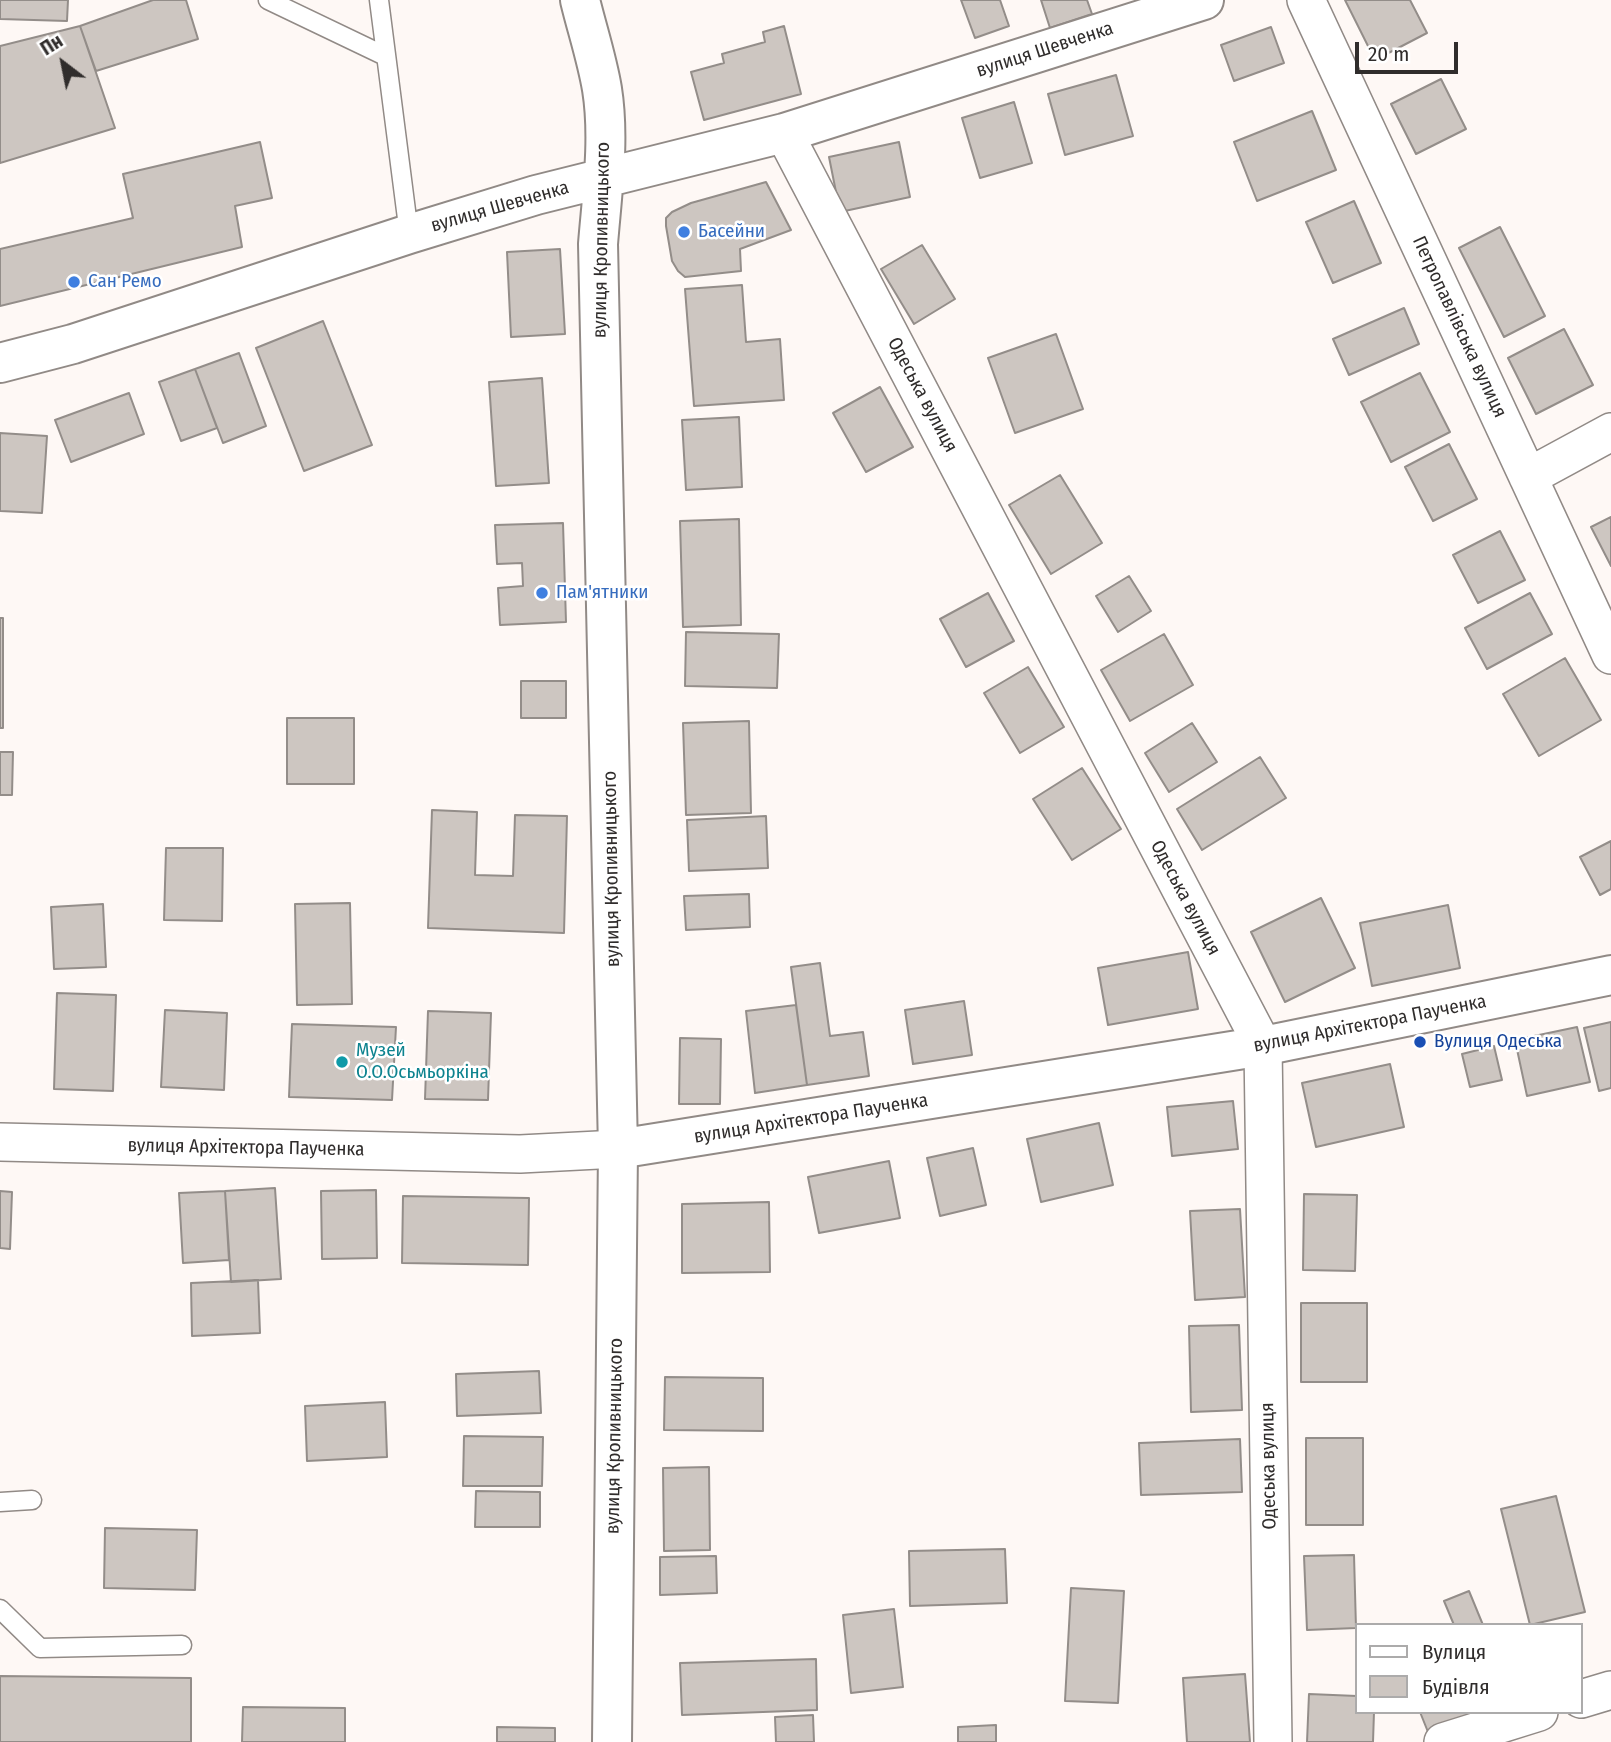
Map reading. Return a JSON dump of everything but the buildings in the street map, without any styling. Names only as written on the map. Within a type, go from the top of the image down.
[{"type":"main road","name":"вулиця Кропивницького","points":[[580,0],[602,90],[604,178],[598,244],[618,1149],[612,1742]]},
{"type":"main road","name":"вулиця Шевченка","points":[[0,363],[73,344],[409,234],[604,178],[784,133],[1204,0]]},
{"type":"main road","name":"вулиця Архітектора Паученка","points":[[618,1149],[1263,1046],[1611,975]]},
{"type":"street","name":"Петропавлівська вулиця","points":[[1306,0],[1611,655]]},
{"type":"street","name":"Одеська вулиця","points":[[784,133],[1263,1046],[1273,1742]]},
{"type":"street","points":[[1528,477],[1611,432]]},
{"type":"street","name":"вулиця Архітектора Паученка","points":[[0,1142],[520,1154],[618,1149]]},
{"type":"street","points":[[1583,1698],[1611,1690]]},
{"type":"street","points":[[1443,1742],[1533,1714]]},
{"type":"lane","points":[[268,0],[385,56]]},
{"type":"lane","points":[[379,0],[409,234]]},
{"type":"lane","points":[[0,1502],[32,1500]]},
{"type":"lane","points":[[0,1609],[40,1648],[182,1645]]},
{"type":"place","name":"Басейни","points":[[684,232]]},
{"type":"place","name":"Сан Ремо","points":[[74,282]]},
{"type":"place","name":"Пам'ятники","points":[[542,593]]},
{"type":"place","name":"Вулиця Одеська","points":[[1420,1042]]},
{"type":"place","name":"Музей О.О.Осьмьоркіна","points":[[342,1062]]}]
